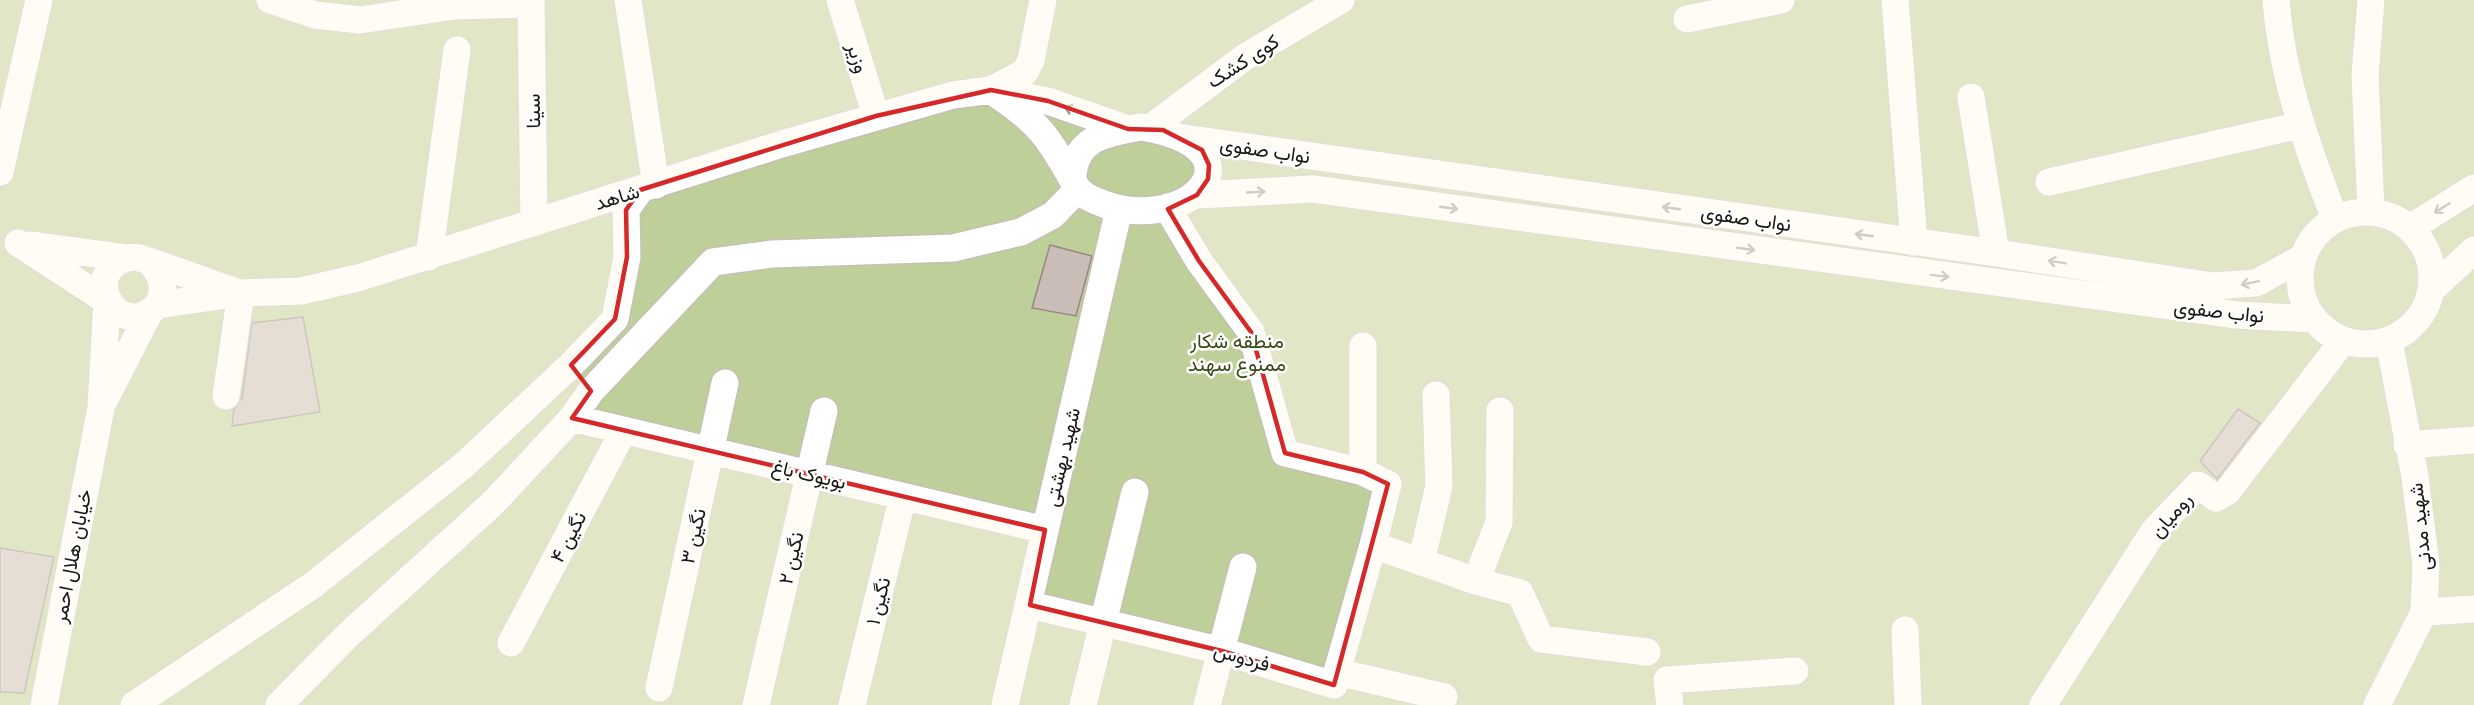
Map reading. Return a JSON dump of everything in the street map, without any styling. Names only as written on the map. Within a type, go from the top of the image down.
[{"type":"street","points":[[0,172],[39,0]]},
{"type":"street","points":[[270,0],[315,8],[360,20],[388,8],[531,2]]},
{"type":"street","points":[[134,705],[313,585],[464,465],[571,365],[615,319],[627,257],[626,210],[648,188],[628,0]]},
{"type":"street","name":"وزیر","points":[[840,0],[876,116]]},
{"type":"street","points":[[991,90],[1025,72],[1031,60],[1043,0]]},
{"type":"street","name":"کوی کشک","points":[[1139,129],[1245,57],[1341,0]]},
{"type":"street","points":[[1687,19],[1781,0]]},
{"type":"street","points":[[1895,0],[1914,242]]},
{"type":"street","points":[[2276,0],[2283,65],[2300,125],[2335,219]]},
{"type":"street","points":[[2371,0],[2365,75],[2371,211]]},
{"type":"street","name":"سینا","points":[[531,2],[534,222]]},
{"type":"street","points":[[429,257],[457,50]]},
{"type":"street","points":[[991,90],[1048,101],[1139,129]]},
{"type":"street","points":[[279,705],[348,635],[493,502],[572,418],[591,392],[713,262],[772,254],[953,248],[1022,232],[1053,215],[1075,184],[1075,157],[1089,143],[1109,133],[1139,129],[1163,130],[1184,138],[1202,150],[1209,165],[1208,179],[1197,195],[1152,212],[1119,209],[1089,198],[1075,184],[1052,143],[1028,115],[991,90]]},
{"type":"street","name":"شاهد","points":[[241,293],[301,291],[429,257],[876,116],[953,95],[991,90]]},
{"type":"street","points":[[1971,97],[1996,253]]},
{"type":"street","points":[[2049,182],[2300,125]]},
{"type":"street","name":"نواب صفوی","points":[[1184,138],[2213,286],[2256,283],[2302,258]]},
{"type":"street","points":[[2410,228],[2474,188]]},
{"type":"street","name":"نواب صفوی","points":[[1197,195],[1313,189],[2216,312],[2313,319]]},
{"type":"street","points":[[1167,207],[1199,261],[1251,332],[1285,453],[1364,472],[1388,484],[1333,687]]},
{"type":"street","name":"شهید بهشتی","points":[[1005,705],[1030,605],[1045,530],[1119,209]]},
{"type":"street","points":[[2371,211],[2392,216],[2410,228],[2424,246],[2432,267],[2432,289],[2427,306],[2417,321],[2404,333],[2389,341],[2366,345],[2343,341],[2322,328],[2313,319],[2303,301],[2299,280],[2302,258],[2310,242],[2321,229],[2335,219],[2352,213],[2371,211]]},
{"type":"street","points":[[9,241],[138,261],[241,293]]},
{"type":"street","points":[[9,241],[107,302],[114,309],[132,317],[154,308],[241,293]]},
{"type":"street","points":[[2432,289],[2474,250]]},
{"type":"street","points":[[138,261],[162,278],[161,297],[101,408],[107,302],[104,284],[106,275],[111,268],[138,261]]},
{"type":"street","points":[[226,396],[241,293]]},
{"type":"street","name":"رومیان","points":[[2043,705],[2154,531],[2198,485],[2216,498],[2227,492],[2343,341]]},
{"type":"street","name":"شهید مدنی","points":[[2377,705],[2424,612],[2426,564],[2415,477],[2407,445],[2389,341]]},
{"type":"street","points":[[1363,346],[1364,472]]},
{"type":"street","points":[[571,365],[591,392]]},
{"type":"street","name":"نگین ۳","points":[[659,688],[725,383]]},
{"type":"street","points":[[1421,562],[1439,486],[1436,395]]},
{"type":"street","name":"خیابان هلال احمر","points":[[44,705],[101,408]]},
{"type":"street","name":"نگین ۲","points":[[756,705],[824,411]]},
{"type":"street","points":[[1476,581],[1499,522],[1500,411]]},
{"type":"street","name":"بویوک باغ","points":[[572,418],[1045,530]]},
{"type":"street","name":"نگین ۴","points":[[511,643],[624,430]]},
{"type":"street","points":[[2407,445],[2474,440]]},
{"type":"street","points":[[1083,705],[1101,623],[1135,492]]},
{"type":"street","name":"نگین ۱","points":[[852,705],[903,496]]},
{"type":"street","points":[[1373,544],[1476,581],[1520,593],[1541,639],[1647,652]]},
{"type":"street","points":[[1207,705],[1243,567]]},
{"type":"street","name":"فردوس","points":[[1030,605],[1222,651],[1333,687],[1444,697]]},
{"type":"street","points":[[2424,612],[2474,609]]},
{"type":"street","points":[[1905,630],[1908,705]]},
{"type":"street","points":[[1670,705],[1667,680],[1795,671]]},
{"type":"highlighted area","points":[[991,90],[1048,101],[1128,129],[1163,130],[1202,150],[1209,165],[1208,179],[1197,195],[1168,209],[1199,261],[1251,332],[1285,453],[1363,472],[1388,484],[1334,685],[1222,651],[1030,605],[1045,530],[572,418],[591,391],[571,365],[615,319],[627,257],[626,210],[640,190],[876,116]]},
{"type":"green space","name":"منطقه شکار ممنوع سهند","points":[[0,0],[2474,0],[2474,705],[0,705]]},
{"type":"building","points":[[1050,245],[1092,256],[1076,316],[1032,308]]},
{"type":"building","points":[[303,317],[320,412],[232,426],[234,409],[242,398],[252,323]]},
{"type":"building","points":[[2238,409],[2260,423],[2217,479],[2200,461]]},
{"type":"building","points":[[0,548],[54,557],[24,693],[0,692]]}]
